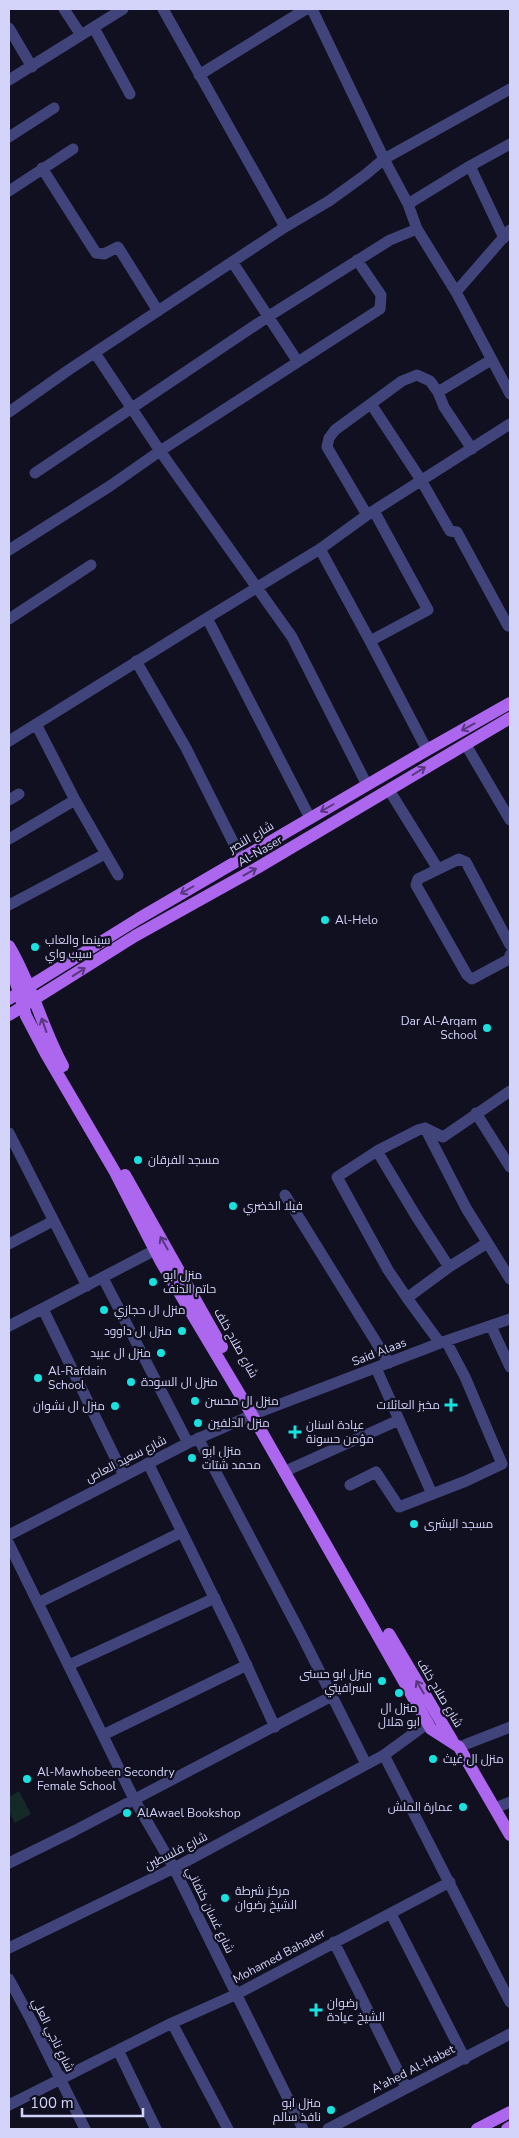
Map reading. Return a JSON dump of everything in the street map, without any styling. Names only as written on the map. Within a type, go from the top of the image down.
[{"type":"main road","name":"شارع النصر","points":[[19,993],[241,858],[510,703]]},
{"type":"main road","name":"Al-Naser","points":[[23,1007],[135,936],[257,868],[510,718]]},
{"type":"main road","name":"شارع صلاح خلف","points":[[9,948],[24,974],[19,993]]},
{"type":"main road","name":"شارع صلاح خلف","points":[[9,960],[26,1016],[155,1250],[290,1469],[510,1835]]},
{"type":"main road","name":"شارع صلاح خلف","points":[[19,993],[35,1000],[49,1042],[431,1729],[456,1746]]},
{"type":"main road","points":[[9,1015],[23,1007]]},
{"type":"main road","points":[[477,2129],[510,2112]]},
{"type":"street","points":[[64,9],[81,35]]},
{"type":"street","points":[[9,80],[123,9]]},
{"type":"street","points":[[164,9],[285,227]]},
{"type":"street","points":[[200,75],[306,9]]},
{"type":"street","points":[[312,9],[384,159],[408,204],[417,229],[456,292],[510,394]]},
{"type":"street","points":[[9,28],[32,66]]},
{"type":"street","points":[[94,28],[130,94]]},
{"type":"street","points":[[9,412],[285,227],[329,201],[384,159],[510,89]]},
{"type":"street","points":[[9,137],[54,108]]},
{"type":"street","points":[[408,204],[510,144]]},
{"type":"street","points":[[9,191],[73,149]]},
{"type":"street","points":[[456,292],[507,234],[470,166]]},
{"type":"street","points":[[42,168],[96,254],[104,254],[118,247],[158,312]]},
{"type":"street","points":[[35,472],[269,316],[390,240],[417,229]]},
{"type":"street","points":[[9,550],[380,309],[381,295],[358,260]]},
{"type":"street","points":[[233,263],[298,362]]},
{"type":"street","points":[[95,353],[160,451],[292,637],[367,785]]},
{"type":"street","points":[[438,392],[491,360]]},
{"type":"street","points":[[370,641],[428,610],[371,513],[327,447],[329,438],[335,430],[402,381],[418,376],[430,381],[438,392],[444,407],[472,449]]},
{"type":"street","points":[[370,404],[421,480],[450,531],[457,532],[508,626],[510,626]]},
{"type":"street","points":[[9,741],[320,549],[421,480],[510,424]]},
{"type":"street","points":[[320,549],[427,750]]},
{"type":"street","points":[[9,618],[91,565]]},
{"type":"street","points":[[207,618],[310,818]]},
{"type":"street","points":[[136,661],[186,748],[241,858]]},
{"type":"street","points":[[36,724],[75,800],[118,875]]},
{"type":"street","points":[[466,745],[510,820]]},
{"type":"street","points":[[389,790],[438,869]]},
{"type":"street","points":[[9,838],[75,800]]},
{"type":"street","points":[[9,905],[105,854]]},
{"type":"street","points":[[510,945],[466,862],[459,859],[418,879],[416,885],[467,975],[472,979],[509,959],[510,955]]},
{"type":"street","points":[[425,1128],[443,1137],[510,1091]]},
{"type":"street","points":[[476,1114],[510,1167]]},
{"type":"street","points":[[350,1484],[376,1472],[399,1507],[466,1481],[502,1464],[465,1377],[443,1342],[407,1298],[388,1270],[337,1177],[378,1151],[425,1128]]},
{"type":"street","points":[[425,1128],[466,1208],[510,1279]]},
{"type":"street","points":[[9,1133],[87,1286]]},
{"type":"street","points":[[378,1151],[416,1216],[449,1267]]},
{"type":"street","points":[[285,1195],[389,1363]]},
{"type":"street","points":[[9,1244],[53,1221]]},
{"type":"street","points":[[407,1298],[449,1267],[487,1243]]},
{"type":"street","points":[[9,1326],[155,1250]]},
{"type":"street","points":[[103,1278],[332,1696],[366,1764]]},
{"type":"street","points":[[43,1308],[124,1476]]},
{"type":"street","name":"Said Alaas","points":[[256,1414],[443,1342],[510,1319]]},
{"type":"street","points":[[491,1326],[510,1367]]},
{"type":"street","points":[[376,1368],[432,1494]]},
{"type":"street","name":"شارع سعيد العاص","points":[[9,1538],[193,1440],[256,1414]]},
{"type":"street","points":[[290,1469],[399,1420]]},
{"type":"street","points":[[148,1463],[215,1598],[275,1727]]},
{"type":"street","points":[[38,1603],[182,1532]]},
{"type":"street","name":"شارع غسان كنفاني","points":[[9,1538],[38,1603],[102,1735],[134,1799],[174,1868],[302,2129]]},
{"type":"street","points":[[69,1665],[215,1598]]},
{"type":"street","points":[[102,1735],[247,1665]]},
{"type":"street","points":[[9,1863],[332,1696]]},
{"type":"street","name":"شارع فلسطين","points":[[9,1948],[174,1868],[384,1755],[428,1723]]},
{"type":"street","points":[[456,1746],[510,1727]]},
{"type":"street","points":[[384,1755],[510,2002]]},
{"type":"street","points":[[494,1808],[510,1802]]},
{"type":"street","name":"Mohamed Bahader","points":[[9,2105],[172,2023],[237,1994],[450,1882]]},
{"type":"street","points":[[391,1914],[464,2059]]},
{"type":"street","points":[[334,1942],[406,2087]]},
{"type":"street","name":"شارع ناجي العلي","points":[[9,1979],[32,2020],[85,2129]]},
{"type":"street","points":[[172,2023],[228,2129]]},
{"type":"street","name":"A'ahed Al-Habet","points":[[328,2129],[510,2034]]},
{"type":"street","points":[[118,2050],[156,2129]]},
{"type":"green space","points":[[19,1791],[31,1814],[15,1823],[9,1811],[9,1797]]},
{"type":"place","name":"Al-Helo","points":[[325,920]]},
{"type":"place","name":"سينما والعاب سيب واي","points":[[35,947]]},
{"type":"place","name":"Dar Al-Arqam School","points":[[487,1028]]},
{"type":"place","name":"مسجد الفرقان","points":[[138,1160]]},
{"type":"place","name":"فيلا الخضري","points":[[233,1206]]},
{"type":"place","name":"منزل ابو حاتم الدنف","points":[[153,1282]]},
{"type":"place","name":"منزل ال حجازي","points":[[104,1310]]},
{"type":"place","name":"منزل ال داوود","points":[[182,1331]]},
{"type":"place","name":"منزل ال عبيد","points":[[161,1353]]},
{"type":"place","name":"Al-Rafdain School","points":[[38,1378]]},
{"type":"place","name":"منزل ال السودة","points":[[131,1382]]},
{"type":"place","name":"منزل ال محسن","points":[[195,1401]]},
{"type":"place","name":"مخبز العائلات","points":[[451,1405]]},
{"type":"place","name":"منزل ال نشوان","points":[[115,1406]]},
{"type":"place","name":"منزل الدلفين","points":[[198,1423]]},
{"type":"place","name":"عيادة اسنان مؤمن حسونة","points":[[295,1432]]},
{"type":"place","name":"منزل ابو محمد شتات","points":[[192,1458]]},
{"type":"place","name":"مسجد البشرى","points":[[414,1524]]},
{"type":"place","name":"منزل ابو حسنى السرافيتي","points":[[382,1681]]},
{"type":"place","name":"منزل ال ابو هلال","points":[[399,1693]]},
{"type":"place","name":"منزل ال غيث","points":[[433,1759]]},
{"type":"place","name":"Al-Mawhobeen Secondry Female School","points":[[27,1779]]},
{"type":"place","name":"عمارة الملش","points":[[463,1807]]},
{"type":"place","name":"AlAwael Bookshop","points":[[127,1813]]},
{"type":"place","name":"مركز شرطة الشيخ رضوان","points":[[225,1898]]},
{"type":"place","name":"رضوان الشيخ عيادة","points":[[316,2010]]},
{"type":"place","name":"منزل ابو نافذ سالم","points":[[331,2110]]}]
